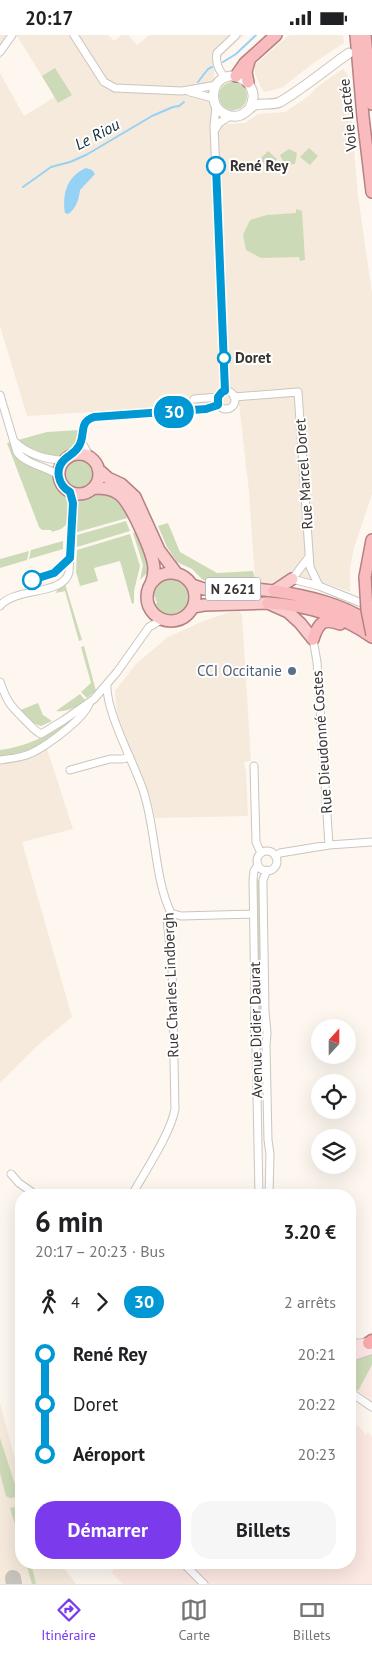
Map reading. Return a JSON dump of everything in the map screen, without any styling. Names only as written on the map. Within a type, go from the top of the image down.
[{"type":"highway","points":[[231,77],[276,35]]},
{"type":"highway","name":"Voie Lactée","points":[[365,35],[372,104]]},
{"type":"highway","name":"Voie Lactée","points":[[354,42],[372,192]]},
{"type":"highway","points":[[248,82],[246,71],[250,60]]},
{"type":"highway","points":[[313,639],[317,627],[324,621],[336,622],[371,632],[367,610],[366,577],[372,540]]},
{"type":"highway","name":"N 2621","points":[[274,591],[309,597],[347,609],[371,632]]},
{"type":"highway","name":"N 2621","points":[[268,603],[309,607],[371,632]]},
{"type":"main road","points":[[151,584],[165,574],[177,574],[186,578],[192,585],[195,599],[187,615],[170,621],[156,615],[149,606],[148,595],[151,584],[154,575],[153,564],[131,507],[123,497],[113,490],[105,488],[93,488],[80,494],[70,492],[62,485],[58,475],[61,465],[68,457],[82,454],[90,457],[98,469],[108,478],[121,484],[135,497],[159,550],[177,574]]},
{"type":"main road","points":[[93,488],[98,479],[98,469]]},
{"type":"main road","points":[[274,591],[292,579]]},
{"type":"main road","name":"N 2621","points":[[192,585],[204,589],[274,591]]},
{"type":"main road","points":[[268,603],[288,612],[313,639]]},
{"type":"main road","name":"N 2621","points":[[192,607],[268,603]]},
{"type":"main road","points":[[356,1344],[371,1344]]},
{"type":"main road","points":[[356,1352],[371,1344]]},
{"type":"street","points":[[0,52],[12,35]]},
{"type":"street","points":[[74,35],[104,82],[115,88],[188,91],[217,85],[231,77]]},
{"type":"street","points":[[236,35],[217,53],[216,61],[219,69],[231,77],[248,82],[253,93],[253,100],[248,109]]},
{"type":"street","points":[[215,131],[219,123],[230,116],[240,115],[254,105],[278,103],[354,42]]},
{"type":"street","points":[[217,85],[214,102],[225,391]]},
{"type":"street","points":[[188,91],[214,102],[221,112],[230,116]]},
{"type":"street","points":[[253,93],[266,100],[285,98]]},
{"type":"street","points":[[218,401],[223,409],[230,409],[235,404],[231,393],[225,391]]},
{"type":"street","points":[[14,441],[25,451],[50,459],[68,457],[81,441],[84,423],[94,417],[200,410],[218,401],[222,392],[225,391]]},
{"type":"street","name":"Rue Marcel Doret","points":[[234,397],[298,392],[309,557],[314,577],[319,586]]},
{"type":"street","points":[[0,395],[16,450],[22,458],[49,469],[58,475]]},
{"type":"street","points":[[194,399],[218,401]]},
{"type":"street","points":[[81,441],[90,457]]},
{"type":"street","points":[[0,606],[7,599],[57,585],[66,579],[73,503],[70,492]]},
{"type":"street","points":[[309,557],[292,579],[319,586],[372,607]]},
{"type":"street","points":[[0,682],[6,699],[13,709],[36,731],[41,733],[89,703],[107,684],[149,627],[162,619]]},
{"type":"street","name":"Rue Dieudonné Costes","points":[[313,639],[317,662],[329,845]]},
{"type":"street","name":"Rue Charles Lindbergh","points":[[107,684],[112,711],[149,810],[164,893],[171,913],[167,919],[172,966],[174,1117],[135,1189]]},
{"type":"street","points":[[0,760],[24,756],[48,743],[85,712],[89,703]]},
{"type":"street","points":[[70,770],[110,759],[130,757]]},
{"type":"street","points":[[254,766],[256,842],[261,853]]},
{"type":"street","points":[[275,855],[329,845],[372,842]]},
{"type":"street","points":[[268,851],[275,855],[276,861],[274,866],[267,870],[262,869],[258,865],[257,860],[261,853],[268,851]]},
{"type":"street","name":"Avenue Didier Daurat","points":[[258,865],[253,880],[253,913],[259,1189]]},
{"type":"street","name":"Avenue Didier Daurat","points":[[267,870],[263,879],[263,887],[267,1104],[270,1154],[269,1189]]},
{"type":"street","points":[[171,913],[181,916],[253,913]]},
{"type":"street","points":[[11,1174],[18,1183],[27,1189]]},
{"type":"street","points":[[356,1396],[372,1407]]},
{"type":"street","points":[[189,1569],[204,1584]]},
{"type":"shaded area","points":[[0,35],[108,35],[114,41],[121,35],[128,35],[137,45],[149,35],[244,35],[222,56],[214,73],[212,125],[245,123],[258,114],[285,112],[343,69],[348,75],[358,196],[372,293],[372,494],[354,548],[350,568],[350,592],[328,584],[290,577],[280,581],[260,584],[259,580],[255,579],[249,492],[239,403],[27,416],[0,326],[0,73],[24,116],[55,97],[17,36],[0,59]]},
{"type":"shaded area","points":[[289,35],[343,35],[344,43],[312,64],[283,87],[266,92],[263,91],[255,74],[255,65]]},
{"type":"shaded area","points":[[239,611],[242,615],[251,761],[244,762],[248,816],[155,818],[151,800],[117,713],[115,691],[136,664],[168,637],[201,622],[230,612]]},
{"type":"shaded area","points":[[47,749],[73,829],[22,842],[72,1017],[37,1046],[0,1083],[0,759]]},
{"type":"shaded area","points":[[372,1365],[372,1401],[358,1391]]},
{"type":"shaded area","points":[[0,1403],[15,1459],[15,1569],[65,1569],[76,1584],[0,1584]]},
{"type":"shaded area","points":[[356,1425],[363,1430],[365,1435],[368,1432],[372,1437],[372,1584],[122,1584],[111,1572],[114,1569],[356,1569]]},
{"type":"green space","points":[[55,68],[72,95],[58,103],[42,76]]},
{"type":"green space","points":[[233,82],[243,86],[247,96],[243,106],[233,110],[223,106],[219,96],[223,86]]},
{"type":"green space","points":[[309,148],[318,156],[310,165],[300,157]]},
{"type":"green space","points":[[289,149],[297,153],[295,164],[285,165],[280,155]]},
{"type":"green space","points":[[268,151],[277,159],[269,168],[260,159]]},
{"type":"green space","points":[[296,209],[302,211],[305,260],[300,261],[299,257],[261,258],[246,250],[243,235],[250,220],[267,215],[296,213]]},
{"type":"green space","points":[[79,430],[77,442],[73,449],[58,455],[50,456],[50,454],[49,456],[26,448],[18,440],[47,432]]},
{"type":"green space","points":[[11,442],[21,460],[52,475],[58,488],[68,499],[70,506],[69,519],[61,529],[52,532],[51,530],[42,530],[39,527],[7,443]]},
{"type":"green space","points":[[79,459],[85,460],[93,468],[93,480],[85,488],[79,489],[73,488],[65,480],[64,474],[65,468],[73,460]]},
{"type":"green space","points":[[95,493],[114,494],[131,517],[74,533],[76,499]]},
{"type":"green space","points":[[126,521],[130,531],[77,547],[77,535]]},
{"type":"green space","points":[[168,523],[180,552],[217,573],[253,571],[255,579],[260,580],[260,584],[203,580],[192,569],[177,562],[167,547],[158,526]]},
{"type":"green space","points":[[138,532],[151,569],[140,580],[143,565],[133,533]]},
{"type":"green space","points":[[130,534],[140,566],[134,591],[134,603],[132,604],[120,561],[94,568],[98,581],[80,586],[76,572],[77,550]]},
{"type":"green space","points":[[63,541],[63,549],[29,559],[31,550]]},
{"type":"green space","points":[[29,551],[27,560],[0,568],[0,559]]},
{"type":"green space","points":[[168,578],[182,581],[189,588],[190,597],[187,606],[180,613],[172,616],[163,614],[154,604],[157,603],[155,597],[152,597],[157,585]]},
{"type":"green space","points":[[65,584],[82,640],[79,641],[65,591],[56,593],[58,588]]},
{"type":"green space","points":[[84,646],[96,691],[87,698],[81,692],[91,683],[81,647]]},
{"type":"green space","points":[[80,694],[86,701],[68,710],[56,711]]},
{"type":"green space","points":[[38,703],[43,715],[52,721],[41,726],[30,722],[18,711]]},
{"type":"green space","points":[[68,721],[70,723],[35,748],[0,758],[0,750],[36,740]]},
{"type":"green space","points":[[255,878],[261,882],[264,1027],[258,1027]]},
{"type":"green space","points":[[372,1353],[372,1365],[358,1391],[356,1390],[356,1360]]},
{"type":"green space","points":[[0,1438],[15,1485],[15,1497],[6,1496],[0,1473]]},
{"type":"green space","points":[[15,1507],[15,1525],[10,1508]]},
{"type":"green space","points":[[28,1569],[32,1569],[36,1584],[32,1584]]},
{"type":"water","points":[[86,168],[92,170],[95,174],[80,190],[75,207],[68,214],[65,213],[64,199],[67,186],[74,176]]},
{"type":"waterway","name":"Le Riou","points":[[223,62],[236,54],[256,35]]},
{"type":"waterway","name":"Le Riou","points":[[198,82],[208,69],[212,67]]},
{"type":"waterway","name":"Le Riou","points":[[23,187],[51,167],[86,155],[152,116],[179,106],[184,102]]},
{"type":"taxiway","points":[[13,1578],[14,1584]]},
{"type":"bus line","name":"30","points":[[32,580],[54,573],[70,558],[73,503],[70,492],[62,485],[58,475],[64,460],[73,454],[80,445],[82,428],[89,418],[206,409],[218,405],[217,399],[219,395],[225,391],[216,166]]},
{"type":"place","name":"René Rey","points":[[216,166]]},
{"type":"place","name":"Doret","points":[[224,358]]},
{"type":"place","name":"CCI Occitanie","points":[[292,671]]}]
